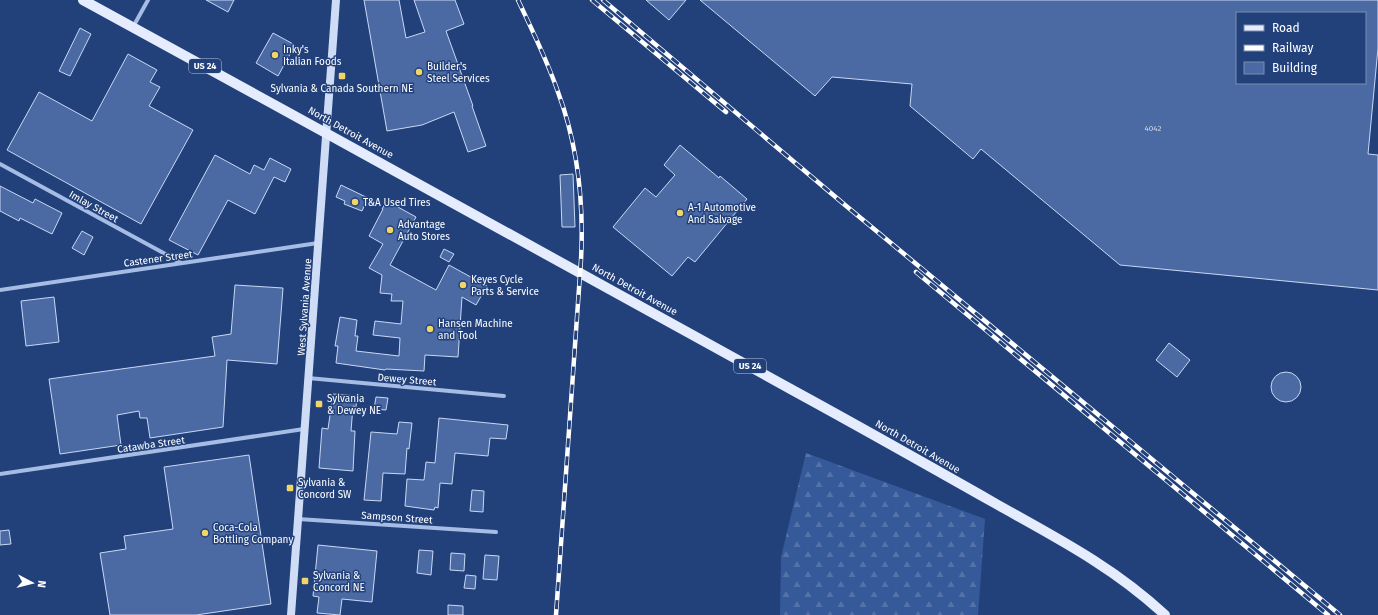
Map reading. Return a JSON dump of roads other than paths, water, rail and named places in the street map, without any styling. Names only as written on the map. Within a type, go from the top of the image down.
[{"type":"main road","name":"North Detroit Avenue","points":[[83,0],[326,132],[864,429],[1084,553],[1123,580],[1165,615]]},
{"type":"main road","name":"West Sylvania Avenue","points":[[291,615],[336,0]]},
{"type":"street","points":[[133,27],[148,0]]},
{"type":"street","name":"Imlay Street","points":[[0,164],[181,263]]},
{"type":"street","name":"Castener Street","points":[[0,290],[318,243]]},
{"type":"street","name":"Dewey Street","points":[[308,378],[504,396]]},
{"type":"street","name":"Catawba Street","points":[[0,474],[305,429]]},
{"type":"street","name":"Sampson Street","points":[[298,519],[496,532]]},
{"type":"railway","points":[[518,0],[549,68],[565,112],[575,154],[580,196],[582,239],[581,260],[556,615]]},
{"type":"railway","points":[[592,0],[726,112]]},
{"type":"railway","points":[[603,0],[845,205],[1340,615]]},
{"type":"railway","points":[[916,272],[1328,615]]},
{"type":"place","name":"Inky's Italian Foods","points":[[275,55]]},
{"type":"place","name":"Builder's Steel Services","points":[[419,72]]},
{"type":"place","name":"Sylvania & Canada Southern NE","points":[[342,76]]},
{"type":"place","name":"T&A Used Tires","points":[[355,202]]},
{"type":"place","name":"A-1 Automotive And Salvage","points":[[680,213]]},
{"type":"place","name":"Advantage Auto Stores","points":[[390,230]]},
{"type":"place","name":"Keyes Cycle Parts & Service","points":[[463,285]]},
{"type":"place","name":"Hansen Machine and Tool","points":[[430,329]]},
{"type":"place","name":"Sylvania & Dewey NE","points":[[319,404]]},
{"type":"place","name":"Sylvania & Concord SW","points":[[290,488]]},
{"type":"place","name":"Coca-Cola Bottling Company","points":[[205,533]]},
{"type":"place","name":"Sylvania & Concord NE","points":[[305,581]]}]
